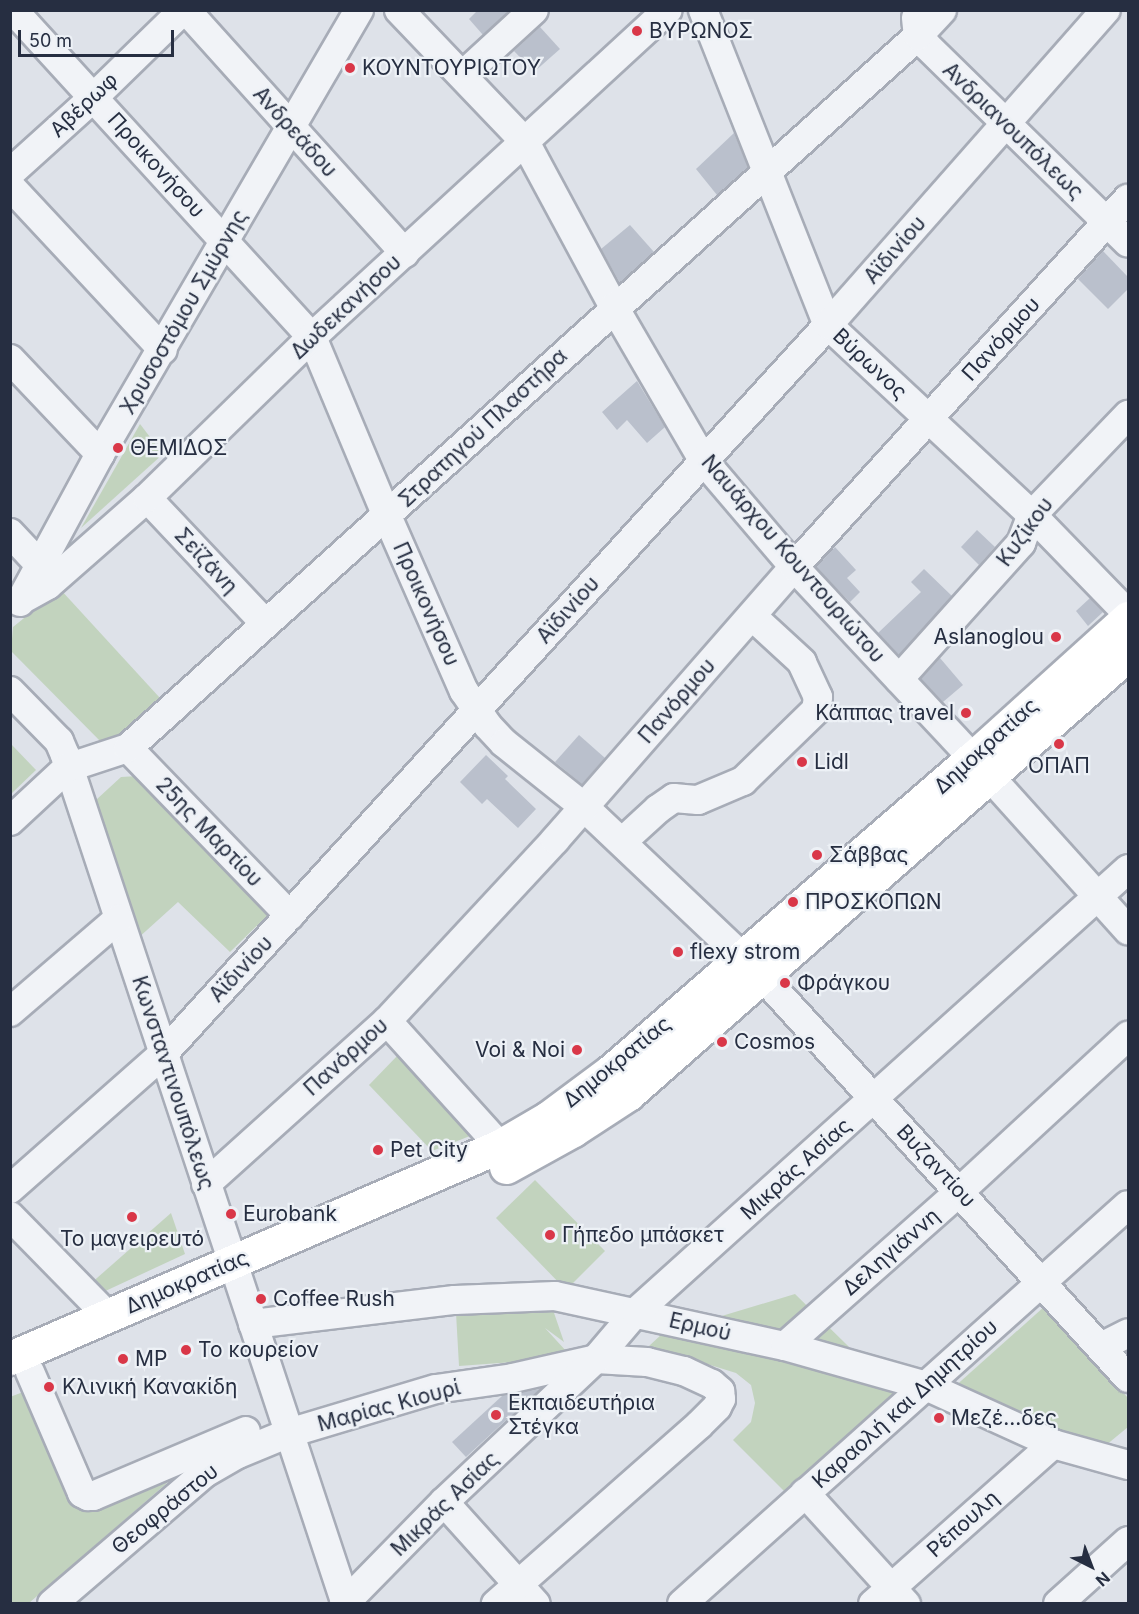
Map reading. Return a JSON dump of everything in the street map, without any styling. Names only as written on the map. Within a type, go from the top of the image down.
[{"type":"main road","name":"Δημοκρατίας","points":[[982,768],[1128,616]]},
{"type":"main road","name":"Δημοκρατίας","points":[[17,1370],[108,1316],[236,1274],[500,1146],[548,1118],[752,967],[982,768],[1128,654]]},
{"type":"main road","name":"Δημοκρατίας","points":[[17,1370],[236,1274],[517,1162],[573,1130],[628,1094],[752,967]]},
{"type":"street","name":"Αβέρωφ","points":[[10,173],[94,97],[184,10]]},
{"type":"street","name":"Ανδρεάδου","points":[[184,10],[405,253]]},
{"type":"street","name":"Χρυσοστόμου Σμύρνης","points":[[16,607],[100,454],[163,350],[359,10]]},
{"type":"street","name":"Ναυάρχου Κουντουριώτου","points":[[399,10],[525,142],[614,307],[703,460],[794,567],[982,768],[1128,930]]},
{"type":"street","points":[[463,75],[534,10]]},
{"type":"street","name":"Δωδεκανήσου","points":[[16,607],[48,585],[147,498],[312,338],[668,10]]},
{"type":"street","name":"Βύρωνος","points":[[703,10],[828,325],[1032,515],[1128,616]]},
{"type":"street","name":"Στρατηγού Πλαστήρα","points":[[10,821],[68,768],[128,748],[767,170],[917,23],[942,10]]},
{"type":"street","name":"Αϊδινίου","points":[[10,1190],[163,1054],[828,325],[1106,10]]},
{"type":"street","name":"Προικονήσου","points":[[13,12],[94,97],[312,338],[387,516],[464,691],[476,711],[504,743],[583,806],[752,967]]},
{"type":"street","name":"Ανδριανουπόλεως","points":[[917,23],[1005,124],[1128,243]]},
{"type":"street","points":[[10,186],[163,350]]},
{"type":"street","name":"Πανόρμου","points":[[206,1184],[387,1021],[555,840],[794,567],[1128,199]]},
{"type":"street","points":[[10,358],[100,454]]},
{"type":"street","name":"Κυζίκου","points":[[899,679],[1021,543],[1032,515],[1128,415]]},
{"type":"street","name":"Σεϊζάνη","points":[[147,498],[265,623]]},
{"type":"street","points":[[10,533],[39,564]]},
{"type":"street","points":[[622,843],[658,809],[674,798],[698,800],[743,781],[816,710],[818,697],[802,662],[752,616]]},
{"type":"street","points":[[10,691],[59,741],[68,768]]},
{"type":"street","name":"25ης Μαρτίου","points":[[128,748],[291,916]]},
{"type":"street","name":"Κωνσταντινουπόλεως","points":[[68,768],[346,1603]]},
{"type":"street","name":"Μικράς Ασίας","points":[[346,1603],[444,1502],[596,1359],[636,1312],[1128,869]]},
{"type":"street","points":[[10,1012],[118,919]]},
{"type":"street","name":"Βυζαντίου","points":[[752,967],[960,1191],[1128,1377]]},
{"type":"street","points":[[387,1021],[500,1146]]},
{"type":"street","name":"Δεληγιάννη","points":[[785,1346],[960,1191],[1128,1036]]},
{"type":"street","name":"Καραολή και Δημητρίου","points":[[681,1604],[1128,1205]]},
{"type":"street","points":[[10,1216],[108,1316]]},
{"type":"street","name":"Ερμού","points":[[253,1324],[455,1300],[532,1295],[555,1296],[785,1346],[926,1386],[1053,1444],[1128,1465]]},
{"type":"street","points":[[1101,1347],[1128,1333]]},
{"type":"street","points":[[496,1604],[527,1593],[717,1407],[721,1399],[720,1391],[712,1384],[684,1371],[647,1362],[596,1359]]},
{"type":"street","name":"Μαρίας Κιουρί","points":[[286,1424],[436,1389],[513,1378],[596,1359]]},
{"type":"street","name":"Θεοφράστου","points":[[17,1370],[82,1493],[93,1496],[286,1424]]},
{"type":"street","name":"Θεοφράστου","points":[[52,1604],[205,1473],[286,1424]]},
{"type":"street","name":"Ρέπουλη","points":[[890,1598],[1053,1444]]},
{"type":"street","points":[[805,1493],[890,1598]]},
{"type":"street","points":[[444,1502],[527,1593]]},
{"type":"street","points":[[1058,1604],[1128,1541]]},
{"type":"green space","points":[[140,424],[163,454],[81,528]]},
{"type":"green space","points":[[60,589],[160,698],[105,746],[11,651],[13,627]]},
{"type":"green space","points":[[11,744],[36,770],[11,794]]},
{"type":"green space","points":[[138,776],[272,911],[230,952],[178,902],[126,949],[84,811],[121,777]]},
{"type":"green space","points":[[399,1054],[475,1134],[432,1151],[369,1085]]},
{"type":"green space","name":"Γήπεδο μπάσκετ","points":[[535,1180],[605,1251],[566,1290],[496,1218]]},
{"type":"green space","points":[[171,1213],[185,1254],[99,1294],[89,1285]]},
{"type":"green space","points":[[795,1294],[895,1392],[882,1426],[795,1502],[733,1440],[751,1422],[755,1403],[751,1385],[736,1373],[649,1346],[662,1334]]},
{"type":"green space","points":[[1045,1306],[1128,1398],[1128,1427],[1105,1446],[958,1399],[952,1389]]},
{"type":"green space","points":[[552,1307],[564,1342],[545,1328],[567,1352],[567,1358],[459,1366],[456,1313]]},
{"type":"green space","points":[[31,1389],[79,1508],[256,1429],[175,1476],[29,1603],[12,1603],[10,1397]]},
{"type":"building","points":[[478,10],[505,10],[507,13],[483,35],[469,19]]},
{"type":"building","points":[[540,27],[560,49],[534,72],[514,51]]},
{"type":"building","points":[[734,133],[748,167],[717,195],[696,169]]},
{"type":"building","points":[[630,225],[654,252],[620,283],[601,249]]},
{"type":"building","points":[[1103,251],[1128,277],[1128,289],[1108,309],[1078,279]]},
{"type":"building","points":[[637,381],[665,427],[647,443],[627,420],[617,430],[602,412]]},
{"type":"building","points":[[977,530],[995,547],[979,565],[961,547]]},
{"type":"building","points":[[835,547],[856,570],[847,578],[860,592],[850,602],[816,567]]},
{"type":"building","points":[[924,569],[952,596],[899,655],[878,633],[921,592],[911,582]]},
{"type":"building","points":[[1090,598],[1103,612],[1088,626],[1076,611]]},
{"type":"building","points":[[940,658],[963,685],[943,702],[921,679]]},
{"type":"building","points":[[579,735],[605,758],[582,784],[555,762]]},
{"type":"building","points":[[486,755],[508,776],[505,779],[536,809],[518,828],[487,799],[482,804],[460,782]]},
{"type":"building","name":"Εκπαιδευτήρια Στέγκα","points":[[540,1389],[466,1457],[452,1442],[502,1396]]},
{"type":"place","name":"ΒΥΡΩΝΟΣ","points":[[637,31]]},
{"type":"place","name":"ΚΟΥΝΤΟΥΡΙΩΤΟΥ","points":[[350,68]]},
{"type":"place","name":"ΘΕΜΙΔΟΣ","points":[[118,448]]},
{"type":"place","name":"Aslanoglou","points":[[1056,637]]},
{"type":"place","name":"Κάππας travel","points":[[966,713]]},
{"type":"place","name":"ΟΠΑΠ","points":[[1059,744]]},
{"type":"place","name":"Lidl","points":[[802,762]]},
{"type":"place","name":"Σάββας","points":[[817,855]]},
{"type":"place","name":"ΠΡΟΣΚΟΠΩΝ","points":[[793,902]]},
{"type":"place","name":"flexy strom","points":[[678,952]]},
{"type":"place","name":"Φράγκου","points":[[785,983]]},
{"type":"place","name":"Cosmos","points":[[722,1042]]},
{"type":"place","name":"Voi & Noi","points":[[577,1050]]},
{"type":"place","name":"Pet City","points":[[378,1150]]},
{"type":"place","name":"Eurobank","points":[[231,1214]]},
{"type":"place","name":"Το μαγειρευτό","points":[[132,1217]]},
{"type":"place","name":"Γήπεδο μπάσκετ","points":[[550,1235]]},
{"type":"place","name":"Coffee Rush","points":[[261,1299]]},
{"type":"place","name":"Το κουρείον","points":[[186,1350]]},
{"type":"place","name":"MP","points":[[123,1359]]},
{"type":"place","name":"Κλινική Κανακίδη","points":[[49,1387]]},
{"type":"place","name":"Εκπαιδευτήρια Στέγκα","points":[[496,1415]]},
{"type":"place","name":"Μεζέ...δες","points":[[939,1418]]}]
